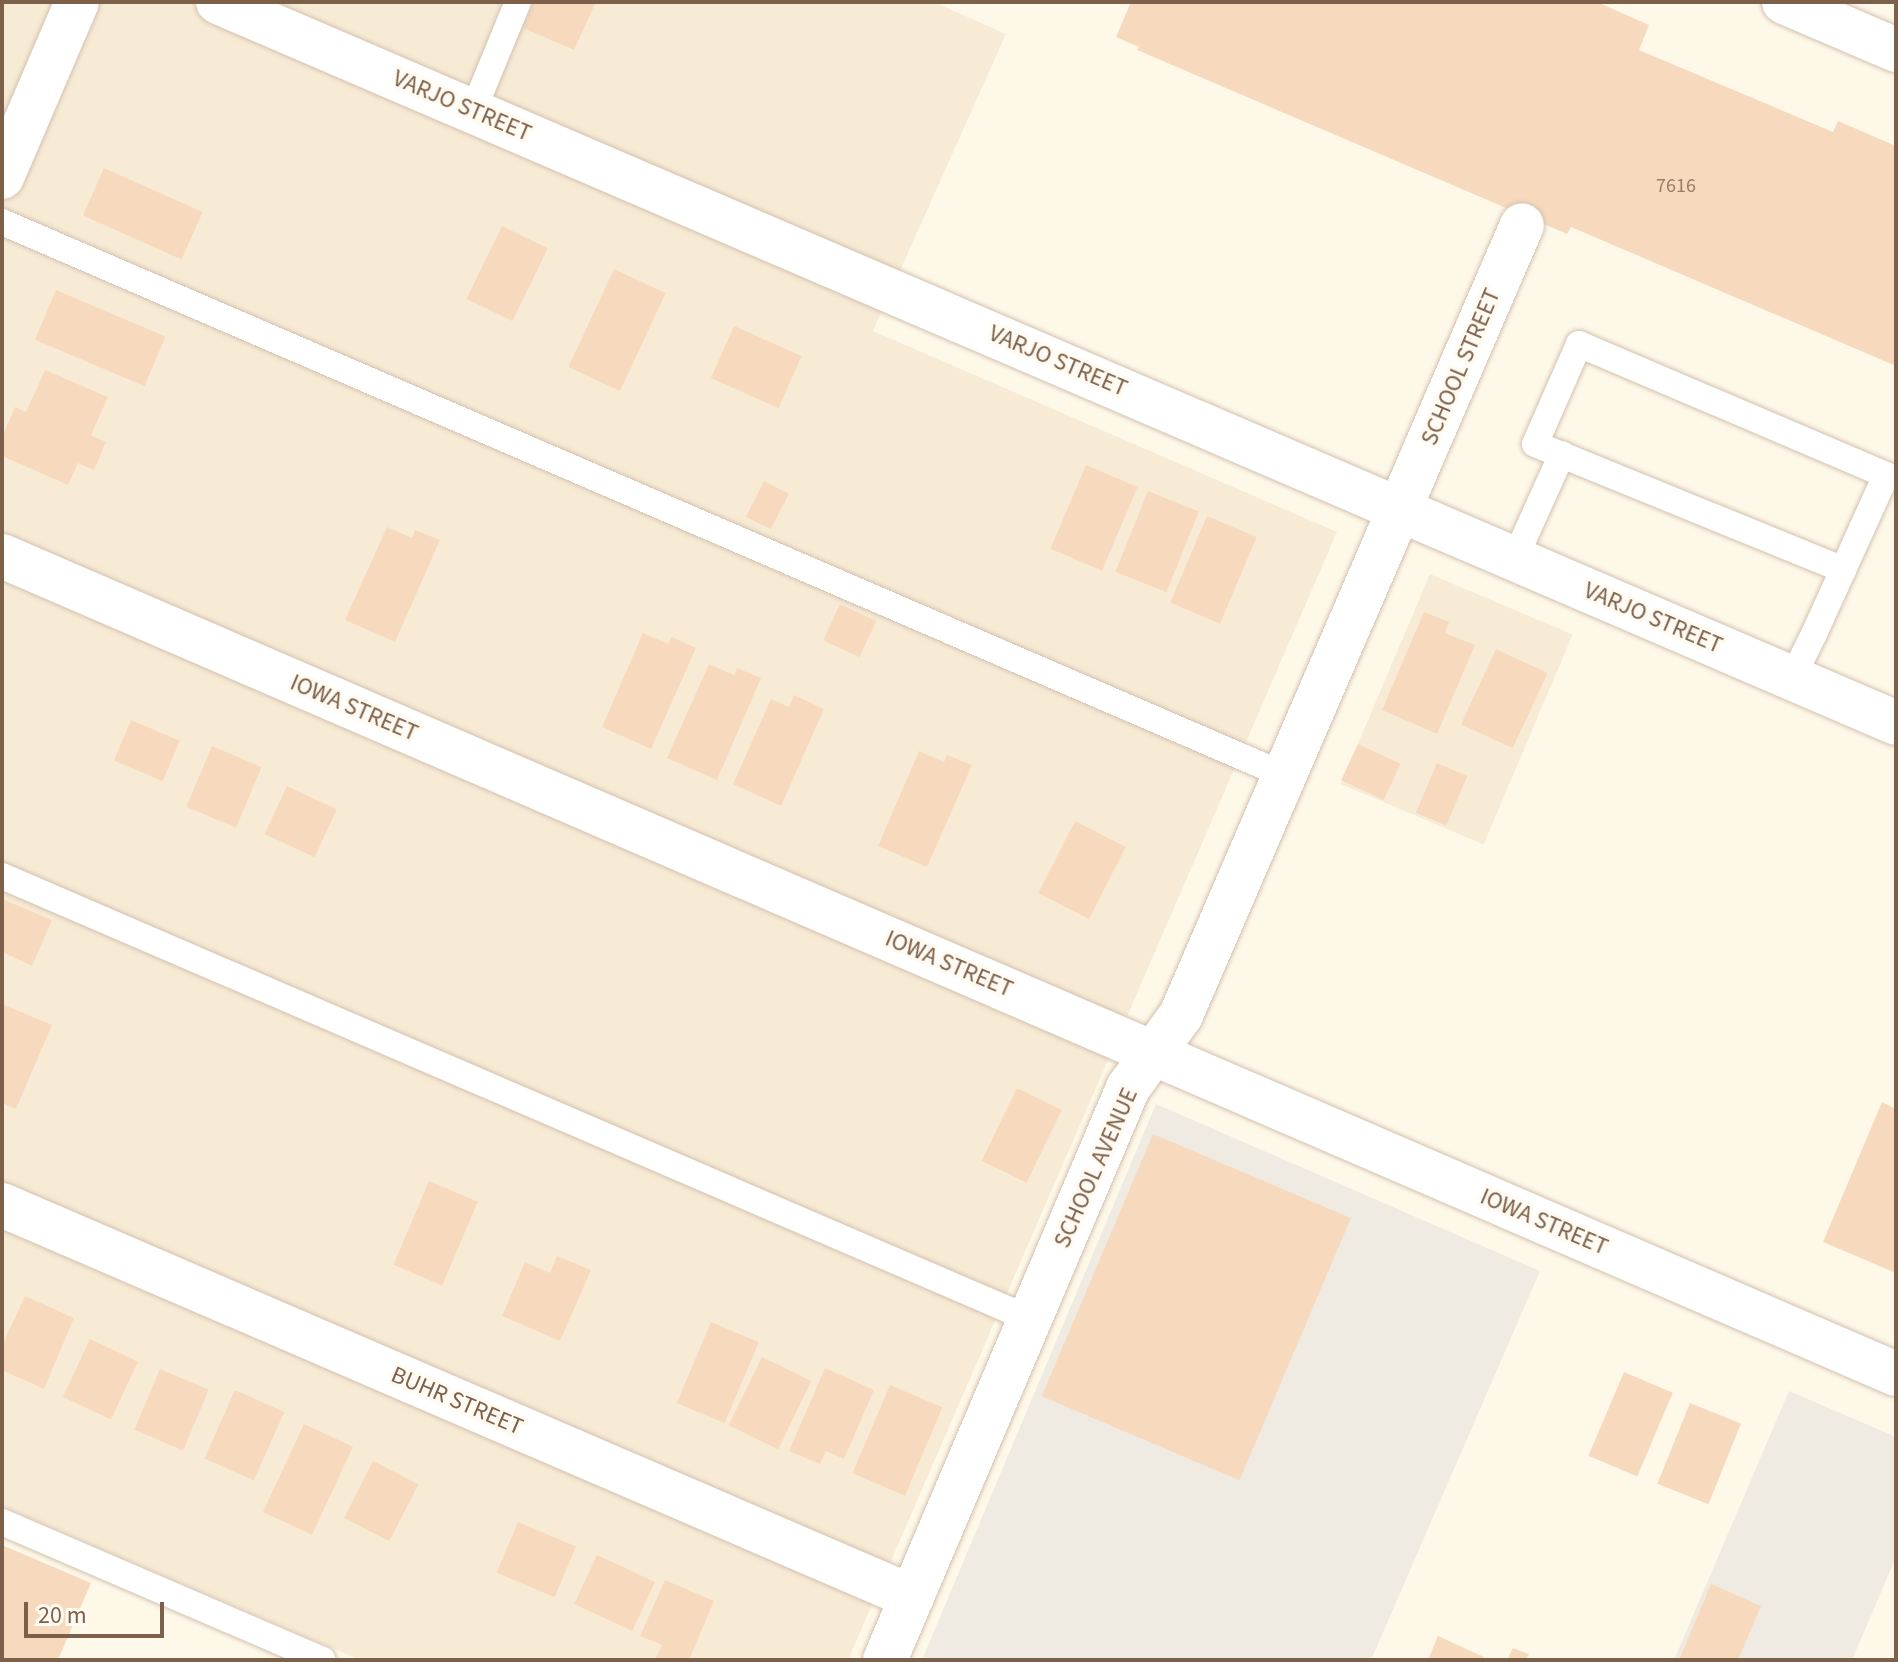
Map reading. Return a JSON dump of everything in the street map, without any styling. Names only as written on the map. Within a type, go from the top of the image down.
[{"type":"street","points":[[2,177],[77,2]]},
{"type":"street","name":"VARJO STREET","points":[[218,2],[1896,723]]},
{"type":"street","points":[[1784,2],[1896,50]]},
{"type":"street","name":"SCHOOL STREET","points":[[1400,508],[1522,225]]},
{"type":"street","name":"SCHOOL AVENUE","points":[[885,1660],[1128,1088],[1181,1015],[1400,508]]},
{"type":"street","name":"IOWA STREET","points":[[2,556],[1896,1374]]},
{"type":"street","name":"BUHR STREET","points":[[2,1205],[912,1597]]},
{"type":"lane","points":[[473,111],[518,2]]},
{"type":"lane","points":[[2,222],[1284,775]]},
{"type":"lane","points":[[1792,678],[1843,570],[1886,475],[1579,344],[1535,444],[1843,570]]},
{"type":"lane","points":[[1515,558],[1562,454]]},
{"type":"lane","points":[[2,876],[1030,1319]]},
{"type":"lane","points":[[2,1522],[323,1660]]},
{"type":"shaded area","points":[[2,2],[934,2],[1006,34],[873,331],[1337,532],[848,1660],[360,1660],[2,1506]]},
{"type":"shaded area","points":[[1430,574],[1573,635],[1484,844],[1341,784]]},
{"type":"shaded area","points":[[1156,1104],[1540,1271],[1371,1660],[922,1660]]},
{"type":"shaded area","points":[[1789,1391],[1896,1437],[1896,1557],[1852,1660],[1674,1660]]},
{"type":"building","points":[[534,2],[596,2],[574,50],[523,28]]},
{"type":"building","points":[[1131,2],[1597,2],[1649,25],[1639,50],[1833,132],[1838,121],[1896,146],[1896,366],[1571,227],[1567,234],[1137,50],[1139,47],[1116,37]]},
{"type":"building","points":[[104,168],[203,212],[182,259],[83,216]]},
{"type":"building","points":[[502,226],[548,248],[512,321],[466,299]]},
{"type":"building","points":[[614,269],[666,293],[620,391],[568,367]]},
{"type":"building","points":[[56,290],[166,336],[144,386],[35,340]]},
{"type":"building","points":[[734,326],[802,356],[778,408],[711,378]]},
{"type":"building","points":[[45,370],[108,397],[91,435],[106,442],[94,470],[78,463],[68,485],[2,456],[2,437],[15,407],[26,412]]},
{"type":"building","points":[[1086,465],[1138,487],[1102,571],[1050,549]]},
{"type":"building","points":[[764,481],[789,494],[771,529],[746,517]]},
{"type":"building","points":[[1148,491],[1199,512],[1166,592],[1115,572]]},
{"type":"building","points":[[1207,516],[1257,537],[1220,624],[1170,603]]},
{"type":"building","points":[[387,527],[412,538],[415,530],[440,540],[395,642],[345,620]]},
{"type":"building","points":[[840,604],[876,621],[859,657],[823,640]]},
{"type":"building","points":[[1424,612],[1449,622],[1445,633],[1475,645],[1437,734],[1382,710]]},
{"type":"building","points":[[643,633],[668,644],[672,637],[696,648],[651,749],[602,727]]},
{"type":"building","points":[[1496,649],[1548,673],[1513,748],[1461,724]]},
{"type":"building","points":[[709,664],[734,675],[737,668],[761,678],[717,780],[667,758]]},
{"type":"building","points":[[794,695],[824,709],[781,806],[733,784],[771,699],[789,707]]},
{"type":"building","points":[[131,720],[180,741],[163,781],[114,761]]},
{"type":"building","points":[[1358,744],[1401,764],[1384,800],[1341,780]]},
{"type":"building","points":[[212,746],[262,767],[236,828],[186,807]]},
{"type":"building","points":[[919,751],[944,762],[947,755],[972,765],[927,867],[878,846]]},
{"type":"building","points":[[1437,763],[1467,776],[1446,826],[1416,813]]},
{"type":"building","points":[[287,786],[337,809],[314,857],[265,834]]},
{"type":"building","points":[[1075,821],[1126,847],[1089,919],[1038,893]]},
{"type":"building","points":[[2,899],[52,920],[32,966],[2,952]]},
{"type":"building","points":[[2,1004],[52,1025],[16,1109],[2,1103]]},
{"type":"building","points":[[1017,1088],[1062,1110],[1026,1183],[981,1161]]},
{"type":"building","points":[[1882,1102],[1896,1109],[1896,1273],[1823,1242]]},
{"type":"building","points":[[1153,1134],[1351,1218],[1240,1480],[1042,1396]]},
{"type":"building","points":[[429,1181],[478,1202],[442,1285],[393,1265]]},
{"type":"building","points":[[557,1256],[591,1270],[560,1341],[502,1316],[525,1262],[550,1273]]},
{"type":"building","points":[[25,1296],[74,1318],[44,1389],[2,1370],[2,1346]]},
{"type":"building","points":[[711,1322],[759,1342],[724,1423],[677,1403]]},
{"type":"building","points":[[90,1339],[138,1361],[111,1419],[63,1397]]},
{"type":"building","points":[[762,1357],[811,1381],[778,1449],[729,1425]]},
{"type":"building","points":[[825,1368],[874,1390],[844,1459],[826,1451],[820,1464],[789,1451]]},
{"type":"building","points":[[160,1369],[209,1390],[183,1450],[134,1430]]},
{"type":"building","points":[[1624,1372],[1673,1393],[1637,1476],[1588,1456]]},
{"type":"building","points":[[890,1385],[942,1407],[905,1496],[852,1473]]},
{"type":"building","points":[[235,1390],[284,1412],[254,1480],[204,1459]]},
{"type":"building","points":[[1690,1403],[1741,1424],[1708,1504],[1657,1484]]},
{"type":"building","points":[[304,1424],[353,1447],[312,1535],[263,1512]]},
{"type":"building","points":[[373,1461],[418,1484],[389,1541],[344,1518]]},
{"type":"building","points":[[518,1522],[576,1547],[555,1597],[497,1573]]},
{"type":"building","points":[[2,1545],[91,1583],[58,1660],[2,1660]]},
{"type":"building","points":[[597,1555],[655,1582],[632,1631],[574,1604]]},
{"type":"building","points":[[665,1580],[714,1601],[689,1660],[655,1660],[662,1645],[640,1636]]},
{"type":"building","points":[[1711,1584],[1761,1606],[1738,1660],[1679,1660]]},
{"type":"building","points":[[1438,1636],[1484,1657],[1483,1660],[1428,1660]]},
{"type":"building","points":[[1513,1648],[1529,1654],[1526,1660],[1507,1660]]}]
